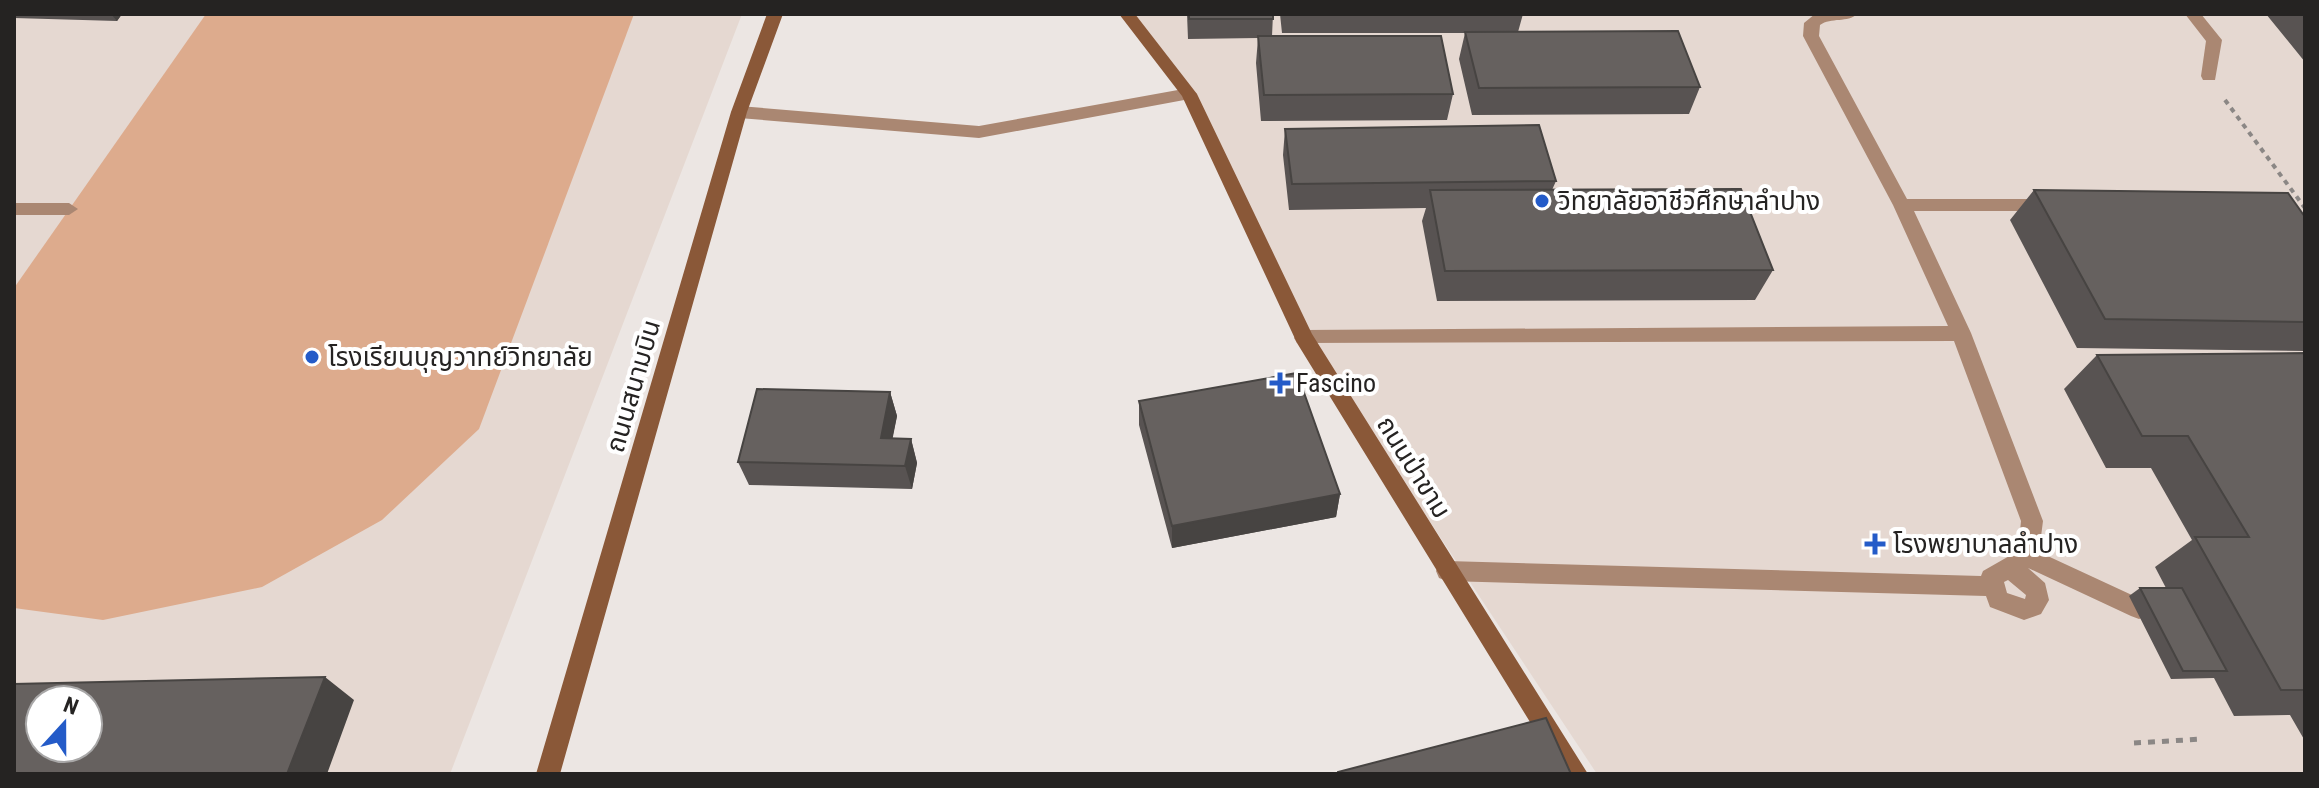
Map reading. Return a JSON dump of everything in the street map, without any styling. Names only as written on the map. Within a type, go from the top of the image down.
[{"type":"street","name":"ถนนสนามบิน","points":[[548,774],[739,112],[775,14]]},
{"type":"street","name":"ถนนป่าขาม","points":[[1127,14],[1189,94],[1304,338],[1576,774]]},
{"type":"street","points":[[1447,571],[1998,578],[2027,557],[2032,540],[2032,521],[1961,333],[1902,205],[1811,36],[1812,23],[1824,15],[1849,14]]},
{"type":"street","points":[[2193,14],[2214,40],[2209,76]]},
{"type":"street","points":[[739,112],[979,132],[1189,94]]},
{"type":"street","points":[[1902,205],[2070,205]]},
{"type":"street","points":[[14,209],[69,209]]},
{"type":"street","points":[[1304,338],[1961,333]]},
{"type":"street","points":[[2027,557],[2139,609]]},
{"type":"path","points":[[2221,95],[2305,208]]},
{"type":"path","points":[[2134,743],[2203,739]]},
{"type":"shaded area","name":"โรงเรียนบุญวาทย์วิทยาลัย","points":[[14,14],[742,14],[450,774],[14,774]]},
{"type":"shaded area","points":[[206,14],[634,14],[479,429],[382,520],[262,587],[103,620],[14,608],[14,288]]},
{"type":"shaded area","name":"โรงพยาบาลลำปาง","points":[[1135,14],[2305,14],[2305,774],[1597,774],[1293,315],[1189,94]]},
{"type":"building","points":[[1189,14],[1273,14],[1273,19],[1189,19]]},
{"type":"building","points":[[1678,31],[1700,87],[1479,88],[1465,32]]},
{"type":"building","points":[[1258,36],[1441,36],[1453,94],[1264,95]]},
{"type":"building","points":[[1539,125],[1556,181],[1292,184],[1285,129]]},
{"type":"building","points":[[1741,189],[1773,270],[1445,271],[1430,190]]},
{"type":"building","points":[[2034,190],[2288,193],[2305,217],[2305,322],[2105,319]]},
{"type":"building","points":[[2305,353],[2305,690],[2281,690],[2195,537],[2249,537],[2188,436],[2142,436],[2097,355]]},
{"type":"building","points":[[1297,373],[1340,494],[1172,526],[1139,401]]},
{"type":"building","points":[[757,389],[890,392],[881,438],[911,439],[905,466],[738,462]]},
{"type":"building","points":[[2140,588],[2182,588],[2227,671],[2183,671]]},
{"type":"building","points":[[325,677],[287,774],[14,774],[14,684]]},
{"type":"building","points":[[1546,718],[1571,774],[1338,774],[1338,772]]},
{"type":"place","name":"วิทยาลัยอาชีวศึกษาลำปาง","points":[[1542,201]]},
{"type":"place","name":"โรงเรียนบุญวาทย์วิทยาลัย","points":[[312,357]]},
{"type":"place","name":"Fascino","points":[[1280,383]]},
{"type":"place","name":"โรงพยาบาลลำปาง","points":[[1875,544]]}]
